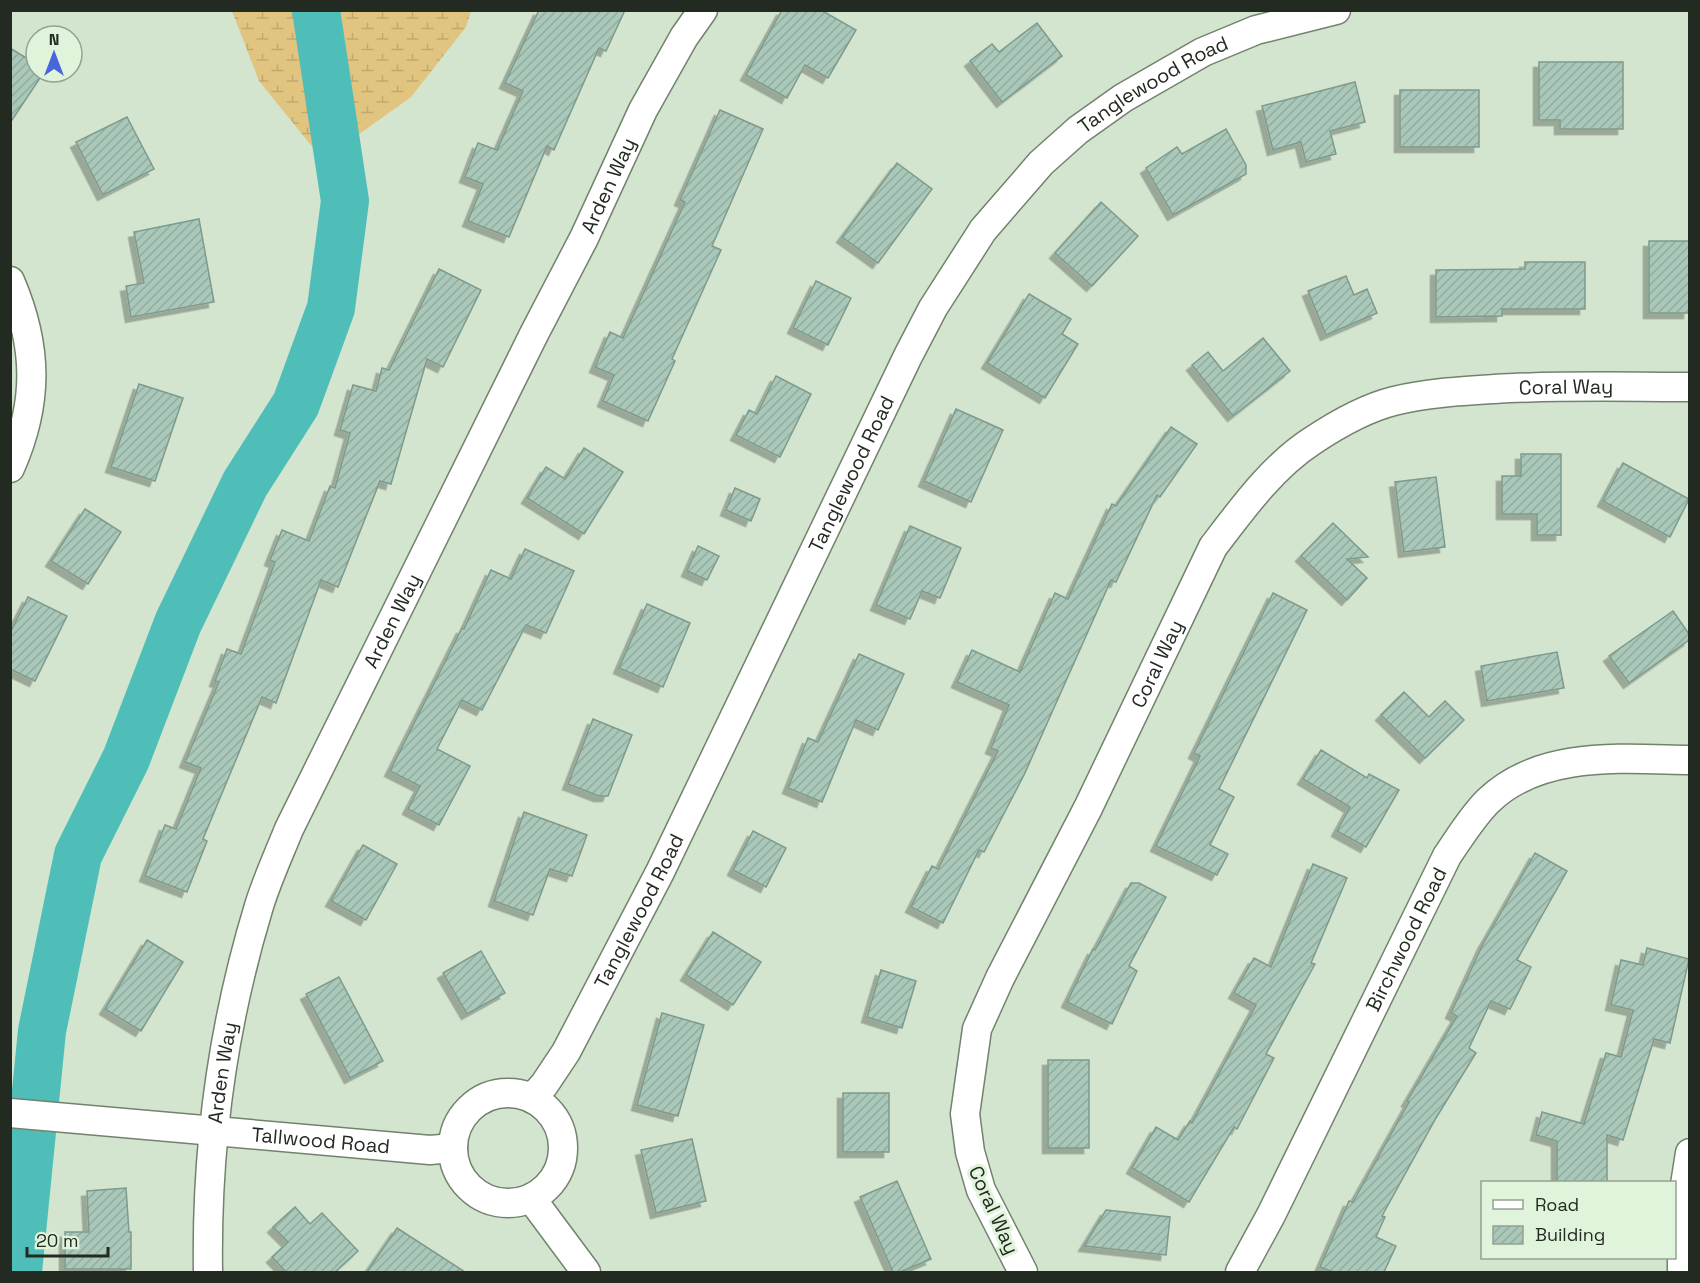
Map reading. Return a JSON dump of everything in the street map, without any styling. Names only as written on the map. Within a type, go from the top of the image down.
[{"type":"street","name":"Arden Way","points":[[208,1272],[207,1220],[214,1130],[226,1041],[259,905],[289,829],[518,365],[584,238],[643,110],[684,37],[703,10]]},
{"type":"street","name":"Tanglewood Road","points":[[532,1098],[544,1085],[566,1052],[645,900],[908,356],[933,308],[983,230],[1041,163],[1078,130],[1123,98],[1203,52],[1256,30],[1336,10]]},
{"type":"street","points":[[10,281],[22,308],[30,350],[32,376],[31,406],[19,449],[10,468]]},
{"type":"street","name":"Coral Way","points":[[1023,1272],[981,1190],[970,1152],[965,1114],[977,1029],[1000,978],[1088,808],[1213,547],[1240,511],[1274,473],[1311,441],[1354,417],[1394,401],[1461,391],[1524,387],[1689,387]]},
{"type":"street","name":"Birchwood Road","points":[[1240,1272],[1271,1215],[1447,856],[1470,821],[1490,800],[1512,783],[1538,771],[1567,763],[1603,758],[1689,760]]},
{"type":"street","points":[[514,1093],[532,1098],[546,1108],[557,1122],[563,1139],[563,1157],[557,1174],[546,1188],[531,1198],[514,1203],[496,1202],[479,1195],[465,1183],[456,1166],[453,1148],[456,1130],[465,1113],[480,1101],[496,1094],[514,1093]]},
{"type":"street","name":"Tallwood Road","points":[[10,1113],[430,1150],[453,1148]]},
{"type":"street","points":[[1682,1272],[1682,1204],[1689,1154]]},
{"type":"street","points":[[531,1198],[586,1272]]},
{"type":"green space","points":[[232,11],[471,11],[466,27],[411,97],[323,160],[259,81]]},
{"type":"building","points":[[539,10],[625,10],[606,51],[599,48],[554,150],[547,146],[509,237],[468,221],[483,184],[465,177],[478,143],[497,150],[523,91],[505,83]]},
{"type":"building","points":[[782,10],[821,10],[856,30],[828,78],[805,65],[787,98],[746,75]]},
{"type":"building","points":[[1037,23],[1062,56],[1002,102],[970,61],[992,44],[999,52]]},
{"type":"building","points":[[10,48],[24,57],[24,84],[36,84],[10,123]]},
{"type":"building","points":[[1539,62],[1623,62],[1623,129],[1560,129],[1560,120],[1539,120]]},
{"type":"building","points":[[1355,82],[1365,122],[1330,131],[1336,154],[1306,162],[1301,142],[1273,150],[1262,106]]},
{"type":"building","points":[[1400,90],[1479,90],[1479,147],[1400,147]]},
{"type":"building","points":[[720,110],[763,129],[712,246],[721,250],[672,359],[675,361],[648,421],[603,401],[614,375],[595,367],[610,332],[623,338],[685,202],[680,200]]},
{"type":"building","points":[[127,117],[154,169],[103,195],[76,142]]},
{"type":"building","points":[[1226,129],[1246,165],[1246,174],[1173,215],[1146,168],[1177,147],[1182,154]]},
{"type":"building","points":[[897,163],[932,189],[878,263],[842,237]]},
{"type":"building","points":[[1101,202],[1138,236],[1092,286],[1055,253]]},
{"type":"building","points":[[199,219],[214,302],[131,317],[126,286],[144,283],[134,232]]},
{"type":"building","points":[[1649,241],[1689,241],[1689,313],[1649,313]]},
{"type":"building","points":[[1525,262],[1585,262],[1585,309],[1502,309],[1502,316],[1436,317],[1436,270],[1525,269]]},
{"type":"building","points":[[439,269],[481,290],[443,367],[427,359],[391,484],[380,481],[338,587],[321,580],[276,703],[262,697],[203,839],[207,841],[187,892],[145,876],[165,825],[176,829],[201,768],[185,762],[219,682],[215,681],[227,649],[241,654],[275,562],[270,560],[282,530],[309,541],[330,486],[335,488],[350,433],[340,430],[353,385],[376,391],[382,368],[389,370]]},
{"type":"building","points":[[1346,276],[1354,295],[1367,289],[1377,313],[1326,335],[1308,291]]},
{"type":"building","points":[[816,281],[851,298],[828,345],[793,328]]},
{"type":"building","points":[[1029,294],[1071,319],[1062,334],[1078,344],[1045,398],[987,363]]},
{"type":"building","points":[[1263,338],[1290,371],[1233,416],[1192,365],[1208,352],[1223,371]]},
{"type":"building","points":[[776,376],[811,394],[780,457],[736,435],[749,410],[757,414]]},
{"type":"building","points":[[139,384],[183,398],[155,481],[111,467]]},
{"type":"building","points":[[956,409],[1003,430],[971,502],[924,481]]},
{"type":"building","points":[[1171,427],[1197,444],[1160,497],[1157,495],[1116,582],[1111,580],[1024,775],[984,852],[979,850],[943,923],[911,907],[932,866],[938,869],[998,751],[991,748],[1009,705],[957,682],[972,650],[1020,672],[1055,593],[1068,599],[1112,504],[1116,506]]},
{"type":"building","points":[[584,448],[623,472],[584,534],[527,498],[546,467],[565,479]]},
{"type":"building","points":[[1521,454],[1561,454],[1561,535],[1537,535],[1537,514],[1502,514],[1502,476],[1521,476]]},
{"type":"building","points":[[1623,463],[1689,499],[1670,537],[1603,501]]},
{"type":"building","points":[[1436,477],[1445,547],[1404,552],[1395,482]]},
{"type":"building","points":[[735,488],[760,499],[751,521],[726,510]]},
{"type":"building","points":[[85,509],[121,532],[88,584],[51,561]]},
{"type":"building","points":[[1333,523],[1368,557],[1347,559],[1367,578],[1347,600],[1301,556]]},
{"type":"building","points":[[910,526],[961,548],[940,598],[922,591],[910,619],[876,605]]},
{"type":"building","points":[[698,546],[719,556],[707,580],[687,571]]},
{"type":"building","points":[[525,549],[574,571],[546,633],[526,625],[482,710],[462,700],[437,749],[470,766],[439,825],[408,809],[420,786],[390,771],[462,628],[464,629],[491,570],[511,579]]},
{"type":"building","points":[[1273,593],[1307,610],[1219,789],[1234,797],[1210,845],[1228,854],[1217,875],[1156,846],[1200,756],[1194,753]]},
{"type":"building","points":[[28,597],[67,616],[35,681],[10,669],[10,633]]},
{"type":"building","points":[[647,604],[690,623],[663,687],[619,668]]},
{"type":"building","points":[[1673,611],[1689,634],[1689,640],[1629,683],[1609,656]]},
{"type":"building","points":[[1557,652],[1564,688],[1487,701],[1481,666]]},
{"type":"building","points":[[859,654],[904,674],[878,730],[856,720],[822,802],[788,788],[808,738],[818,742]]},
{"type":"building","points":[[1404,692],[1429,717],[1445,701],[1464,720],[1425,758],[1381,715]]},
{"type":"building","points":[[593,719],[632,735],[608,796],[599,796],[568,784]]},
{"type":"building","points":[[1321,750],[1367,778],[1369,774],[1399,790],[1366,847],[1337,831],[1350,807],[1303,779]]},
{"type":"building","points":[[524,812],[587,835],[572,876],[550,869],[533,915],[494,901]]},
{"type":"building","points":[[753,831],[786,848],[766,887],[733,870]]},
{"type":"building","points":[[363,845],[397,864],[366,920],[331,901]]},
{"type":"building","points":[[1535,853],[1567,871],[1517,960],[1531,967],[1510,1009],[1491,1001],[1469,1048],[1476,1053],[1436,1118],[1382,1216],[1385,1217],[1376,1237],[1396,1246],[1384,1272],[1333,1272],[1320,1267],[1349,1201],[1353,1202],[1409,1102],[1407,1101],[1457,1016],[1451,1013],[1483,944]]},
{"type":"building","points":[[1313,864],[1347,878],[1311,963],[1315,964],[1266,1054],[1274,1058],[1237,1129],[1234,1127],[1189,1202],[1132,1168],[1156,1127],[1178,1140],[1190,1121],[1192,1123],[1256,1005],[1234,993],[1254,958],[1271,967]]},
{"type":"building","points":[[1131,883],[1139,883],[1166,897],[1129,966],[1137,971],[1112,1024],[1067,1002],[1093,949],[1095,950]]},
{"type":"building","points":[[713,932],[761,962],[733,1005],[686,975]]},
{"type":"building","points":[[147,940],[183,962],[141,1031],[105,1009]]},
{"type":"building","points":[[1647,948],[1689,959],[1670,1043],[1654,1039],[1623,1140],[1607,1135],[1607,1181],[1557,1181],[1557,1141],[1536,1135],[1542,1112],[1584,1124],[1606,1053],[1621,1057],[1633,1010],[1611,1005],[1621,960],[1643,965]]},
{"type":"building","points":[[481,951],[505,993],[467,1014],[443,973]]},
{"type":"building","points":[[881,970],[916,981],[902,1028],[867,1017]]},
{"type":"building","points":[[339,977],[383,1061],[350,1078],[306,994]]},
{"type":"building","points":[[662,1013],[704,1025],[678,1116],[637,1105]]},
{"type":"building","points":[[1048,1060],[1089,1060],[1089,1148],[1048,1148]]},
{"type":"building","points":[[843,1093],[889,1093],[889,1152],[843,1152]]},
{"type":"building","points":[[692,1139],[706,1201],[656,1213],[641,1150]]},
{"type":"building","points":[[897,1181],[931,1259],[900,1272],[893,1272],[860,1197]]},
{"type":"building","points":[[126,1188],[129,1232],[131,1232],[131,1269],[65,1269],[65,1232],[89,1232],[87,1191]]},
{"type":"building","points":[[295,1207],[310,1224],[322,1213],[358,1251],[335,1272],[286,1272],[272,1257],[288,1242],[273,1227]]},
{"type":"building","points":[[1106,1210],[1170,1217],[1166,1255],[1084,1246]]},
{"type":"building","points":[[397,1228],[465,1272],[367,1272]]},
{"type":"waterway","points":[[18,1272],[42,1031],[78,855],[126,759],[178,623],[245,484],[296,404],[331,308],[345,201],[316,10]]}]
